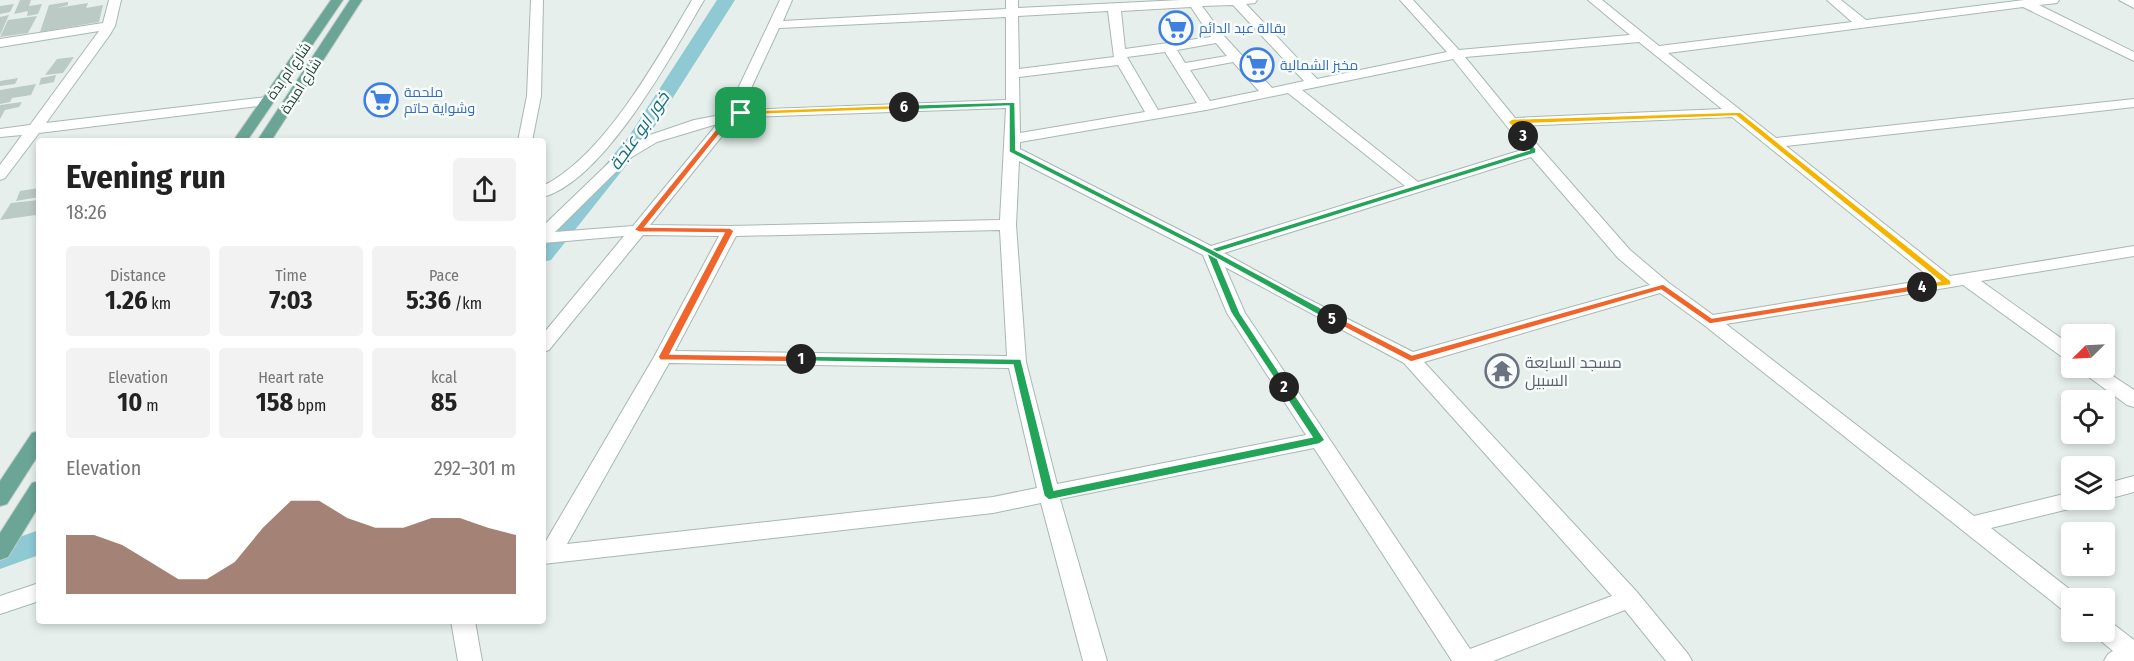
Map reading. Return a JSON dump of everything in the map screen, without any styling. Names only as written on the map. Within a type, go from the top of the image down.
[{"type":"main road","name":"شارع ام بدة","points":[[242,138],[338,0]]},
{"type":"main road","name":"شارع امبدة","points":[[266,138],[356,0]]},
{"type":"main road","points":[[1,495],[36,442]]},
{"type":"main road","points":[[0,551],[34,496]]},
{"type":"street","points":[[0,175],[109,27],[115,0]]},
{"type":"street","points":[[526,138],[534,96],[537,0]]},
{"type":"street","points":[[546,191],[554,188],[580,168],[619,122],[698,0]]},
{"type":"street","points":[[546,342],[732,114],[786,0]]},
{"type":"street","points":[[773,25],[1012,6],[1114,7],[1251,0]]},
{"type":"street","points":[[1406,0],[1456,54],[1534,151],[1624,254],[1663,287],[1710,321],[2061,595]]},
{"type":"street","points":[[1594,0],[1948,283]]},
{"type":"street","points":[[1833,0],[1863,24]]},
{"type":"street","points":[[1657,50],[2053,0]]},
{"type":"street","points":[[2125,0],[2134,4]]},
{"type":"street","points":[[1236,1],[1314,84]]},
{"type":"street","points":[[1194,3],[1219,39],[1269,93]]},
{"type":"street","points":[[2026,4],[2134,57]]},
{"type":"street","points":[[1012,6],[1012,145],[1008,225],[1017,362],[1049,496],[1095,661]]},
{"type":"street","points":[[1114,7],[1121,57],[1154,115]]},
{"type":"street","points":[[0,43],[109,27]]},
{"type":"street","points":[[1012,145],[1456,54],[1642,38]]},
{"type":"street","points":[[1012,74],[1219,39]]},
{"type":"street","points":[[1169,48],[1206,106]]},
{"type":"street","points":[[1180,68],[1236,58]]},
{"type":"street","points":[[1292,88],[1414,187]]},
{"type":"street","points":[[0,133],[267,101]]},
{"type":"street","points":[[1775,143],[2134,103]]},
{"type":"street","points":[[546,234],[612,167],[638,146],[678,130],[732,114],[1012,104]]},
{"type":"street","points":[[1512,122],[1737,113]]},
{"type":"street","points":[[1012,145],[1296,300],[1411,359],[1629,599],[1680,661]]},
{"type":"street","points":[[1210,252],[1534,151]]},
{"type":"street","points":[[546,237],[639,230],[730,231],[1008,225]]},
{"type":"street","points":[[546,555],[663,357],[730,231]]},
{"type":"street","points":[[1710,321],[2134,251]]},
{"type":"street","points":[[1210,252],[1236,313],[1319,440],[1474,660],[1629,599]]},
{"type":"street","points":[[1968,280],[2061,347]]},
{"type":"street","points":[[1411,359],[1663,287]]},
{"type":"street","points":[[663,357],[1017,362]]},
{"type":"street","points":[[2103,378],[2134,400]]},
{"type":"street","points":[[546,555],[956,510],[1049,496],[1319,440]]},
{"type":"street","points":[[2115,489],[2134,484]]},
{"type":"street","points":[[1971,525],[2061,503]]},
{"type":"street","points":[[0,605],[36,593]]},
{"type":"street","points":[[464,624],[470,661]]},
{"type":"street","points":[[2115,642],[2128,656]]},
{"type":"building","points":[[20,0],[31,0],[29,6],[42,4],[38,14],[27,16],[28,11],[14,14]]},
{"type":"building","points":[[68,2],[68,5],[57,8],[88,3],[86,8],[103,5],[99,22],[40,32],[49,5]]},
{"type":"building","points":[[14,4],[10,12],[0,14],[0,6]]},
{"type":"building","points":[[9,15],[0,35],[0,17]]},
{"type":"building","points":[[37,16],[28,33],[0,37],[8,20]]},
{"type":"building","points":[[74,57],[63,73],[45,75],[57,59]]},
{"type":"building","points":[[56,75],[54,82],[39,85],[41,78]]},
{"type":"building","points":[[18,78],[15,84],[0,86],[0,81]]},
{"type":"building","points":[[36,84],[31,95],[12,98],[10,102],[0,104],[0,90]]},
{"type":"building","points":[[22,102],[19,107],[5,110],[0,119],[0,105]]},
{"type":"building","points":[[36,188],[36,198],[16,201],[20,191]]},
{"type":"building","points":[[36,200],[36,215],[0,220],[11,203]]},
{"type":"waterway","name":"خور ابو عنجة","points":[[546,251],[637,139],[726,0]]},
{"type":"waterway","name":"خور ابو عنجة","points":[[0,557],[36,543]]},
{"type":"place","name":"بقالة عبد الدائم","points":[[1176,28]]},
{"type":"place","name":"مخبز الشمالية","points":[[1257,65]]},
{"type":"place","name":"ملحمة وشواية حاتم","points":[[381,100]]},
{"type":"place","name":"مسجد السابعة السبيل","points":[[1502,371]]},
{"type":"route","points":[[741,113],[732,114],[639,230],[730,231],[663,357],[1017,362],[1049,496],[1319,440],[1236,313],[1210,252],[1534,151],[1512,122],[1737,113],[1948,283],[1710,321],[1663,287],[1411,359],[1296,300],[1210,252],[1012,151],[1012,104],[741,113]]}]
